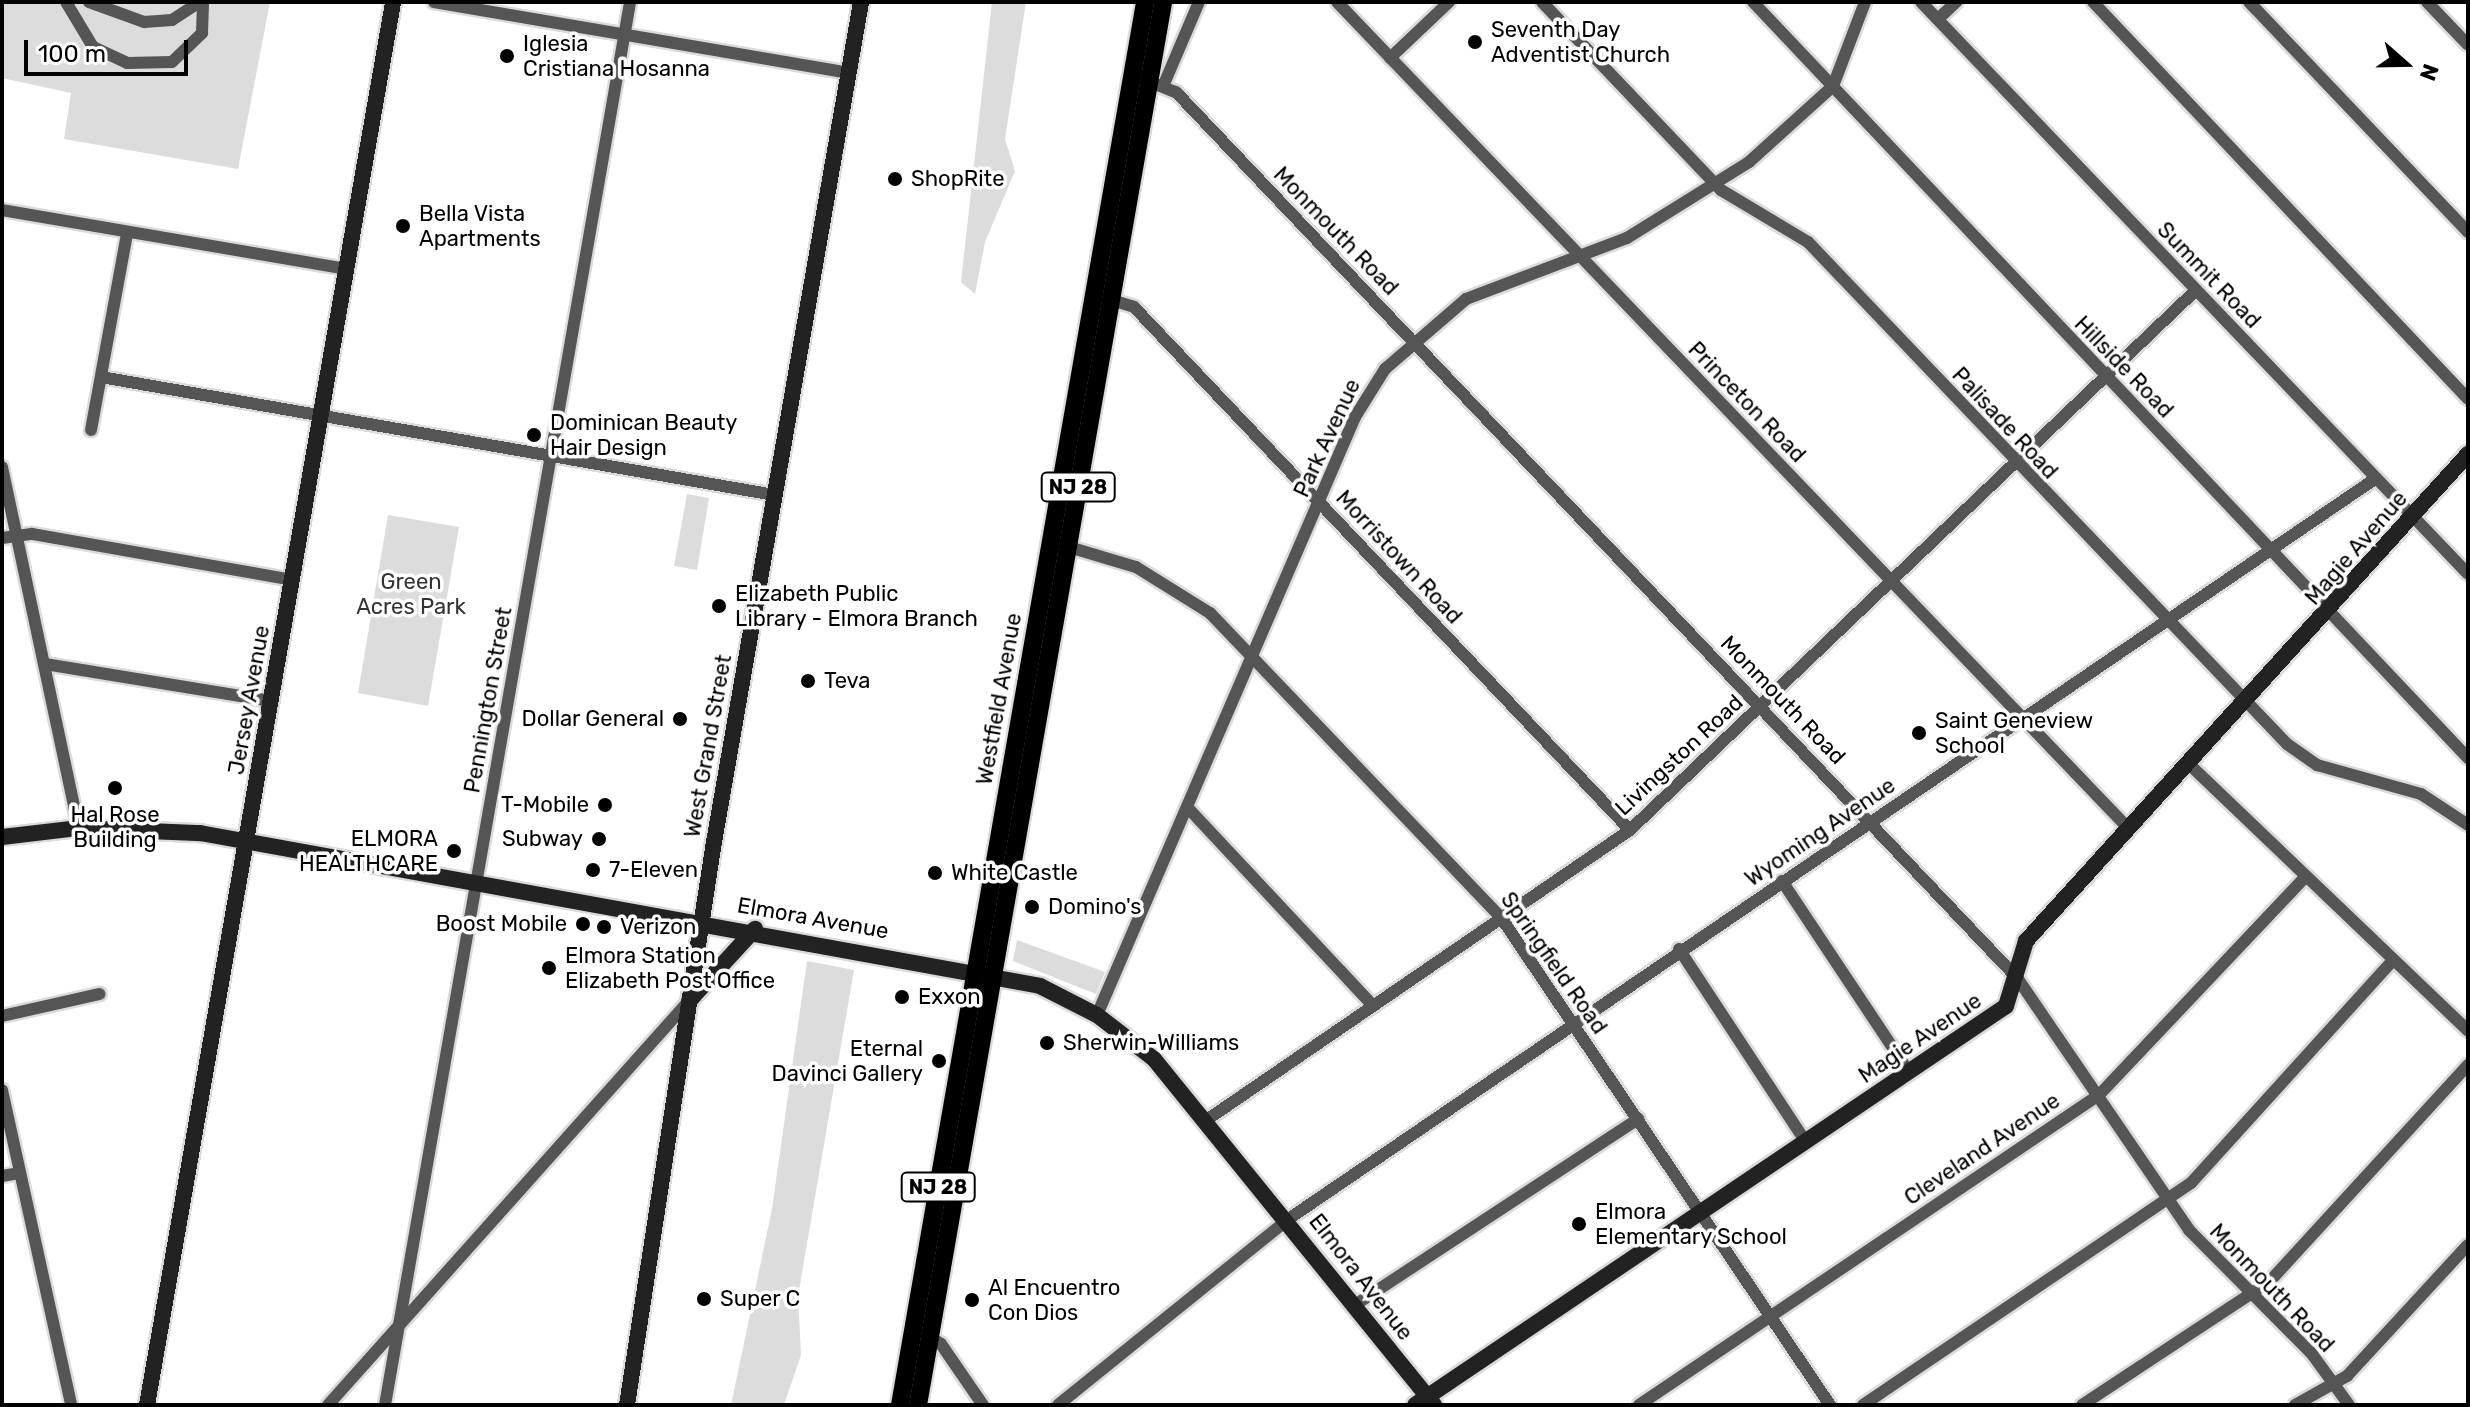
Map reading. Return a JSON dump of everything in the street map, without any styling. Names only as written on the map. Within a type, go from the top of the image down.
[{"type":"main road","name":"Westfield Avenue","points":[[1145,2],[1148,81]]},
{"type":"main road","name":"Westfield Avenue","points":[[900,1405],[921,1334],[1102,297],[1163,2]]},
{"type":"main road","name":"Westfield Avenue","points":[[918,1405],[921,1334]]},
{"type":"street","points":[[66,2],[93,47],[127,63],[172,62],[202,33],[201,2],[172,20],[144,22],[89,2]]},
{"type":"street","name":"Jersey Avenue","points":[[147,1405],[393,2]]},
{"type":"street","points":[[434,2],[848,73]]},
{"type":"street","name":"Pennington Street","points":[[385,1405],[630,2]]},
{"type":"street","name":"West Grand Street","points":[[627,1405],[701,920],[861,2]]},
{"type":"street","points":[[1148,81],[1199,2]]},
{"type":"street","name":"Princeton Road","points":[[1337,2],[2022,721],[2129,829]]},
{"type":"street","points":[[1390,58],[1449,2]]},
{"type":"street","name":"Palisade Road","points":[[1542,2],[1717,186],[1808,242],[2014,462],[2247,703],[2317,765],[2421,794],[2468,825]]},
{"type":"street","name":"Hillside Road","points":[[1753,2],[2105,377],[2272,550],[2333,608],[2468,758]]},
{"type":"street","name":"Park Avenue","points":[[1097,1015],[1361,405],[1412,340],[1477,293],[1644,229],[1717,186],[1833,86],[1865,2]]},
{"type":"street","points":[[1861,19],[1875,2]]},
{"type":"street","name":"Summit Road","points":[[1921,2],[2468,574]]},
{"type":"street","points":[[1938,19],[1956,2]]},
{"type":"street","points":[[2093,2],[2468,399]]},
{"type":"street","points":[[2249,2],[2468,232]]},
{"type":"street","points":[[2427,2],[2468,45]]},
{"type":"street","name":"Monmouth Road","points":[[1148,81],[1412,340],[2018,979],[2207,1253],[2250,1293],[2349,1405]]},
{"type":"street","points":[[2,210],[346,269]]},
{"type":"street","points":[[91,430],[127,233]]},
{"type":"street","name":"Livingston Road","points":[[1208,1119],[1630,830],[2196,290]]},
{"type":"street","name":"Morristown Road","points":[[1102,297],[1134,307],[1630,830]]},
{"type":"street","points":[[101,377],[774,495]]},
{"type":"street","name":"Magie Avenue","points":[[1425,1402],[2006,1006],[2018,979],[2026,941],[2247,703],[2468,454]]},
{"type":"street","points":[[2,467],[79,828]]},
{"type":"street","name":"Wyoming Avenue","points":[[1058,1405],[1287,1220],[1572,1021],[2022,721],[2375,479]]},
{"type":"street","points":[[2,538],[17,535],[292,580]]},
{"type":"street","name":"Springfield Road","points":[[1059,545],[1174,587],[1251,656],[1502,919],[1830,1405]]},
{"type":"street","points":[[45,664],[271,701]]},
{"type":"street","points":[[2190,765],[2468,1031]]},
{"type":"street","points":[[1188,808],[1373,1006]]},
{"type":"street","name":"Elmora Avenue","points":[[2,837],[79,828],[246,841],[984,971],[1097,1015],[1154,1059],[1208,1119],[1355,1305],[1425,1402]]},
{"type":"street","name":"Cleveland Avenue","points":[[1639,1405],[2099,1095],[2306,876]]},
{"type":"street","points":[[1782,881],[1909,1072]]},
{"type":"street","points":[[328,1405],[398,1331],[755,929]]},
{"type":"street","points":[[1679,949],[1806,1142]]},
{"type":"street","points":[[1863,1405],[2191,1183],[2393,960]]},
{"type":"street","points":[[2,1016],[100,994]]},
{"type":"street","points":[[2082,1405],[2270,1281],[2468,1065]]},
{"type":"street","points":[[2,1090],[71,1405]]},
{"type":"street","points":[[1355,1305],[1638,1119]]},
{"type":"street","points":[[2,1176],[19,1173]]},
{"type":"street","points":[[2295,1405],[2333,1384],[2468,1245]]},
{"type":"street","points":[[921,1334],[983,1405]]},
{"type":"green space","points":[[2,2],[270,2],[238,169],[64,139],[71,93],[2,78]]},
{"type":"green space","points":[[992,2],[1026,2],[1005,139],[1015,171],[985,242],[975,294],[961,282]]},
{"type":"green space","points":[[687,494],[709,498],[697,570],[674,566]]},
{"type":"green space","name":"Green Acres Park","points":[[388,515],[459,527],[428,706],[358,693]]},
{"type":"green space","points":[[1017,940],[1105,972],[1096,994],[1013,961]]},
{"type":"green space","points":[[807,961],[854,970],[798,1296],[801,1355],[784,1405],[731,1405],[772,1209]]},
{"type":"place","name":"Seventh Day Adventist Church","points":[[1475,42]]},
{"type":"place","name":"Iglesia Cristiana Hosanna","points":[[507,56]]},
{"type":"place","name":"ShopRite","points":[[895,179]]},
{"type":"place","name":"Bella Vista Apartments","points":[[403,226]]},
{"type":"place","name":"Dominican Beauty Hair Design","points":[[534,435]]},
{"type":"place","name":"Elizabeth Public Library - Elmora Branch","points":[[719,606]]},
{"type":"place","name":"Teva","points":[[808,681]]},
{"type":"place","name":"Dollar General","points":[[680,719]]},
{"type":"place","name":"Saint Geneview School","points":[[1919,733]]},
{"type":"place","name":"Hal Rose Building","points":[[115,788]]},
{"type":"place","name":"T-Mobile","points":[[605,805]]},
{"type":"place","name":"Subway","points":[[599,839]]},
{"type":"place","name":"ELMORA HEALTHCARE","points":[[454,851]]},
{"type":"place","name":"7-Eleven","points":[[593,870]]},
{"type":"place","name":"White Castle","points":[[935,873]]},
{"type":"place","name":"Domino's","points":[[1032,907]]},
{"type":"place","name":"Boost Mobile","points":[[583,924]]},
{"type":"place","name":"Verizon","points":[[604,927]]},
{"type":"place","name":"Elmora Station Elizabeth Post Office","points":[[549,968]]},
{"type":"place","name":"Exxon","points":[[902,997]]},
{"type":"place","name":"Sherwin-Williams","points":[[1047,1043]]},
{"type":"place","name":"Eternal Davinci Gallery","points":[[939,1061]]},
{"type":"place","name":"Elmora Elementary School","points":[[1579,1224]]},
{"type":"place","name":"Super C","points":[[704,1299]]},
{"type":"place","name":"Al Encuentro Con Dios","points":[[972,1300]]}]
